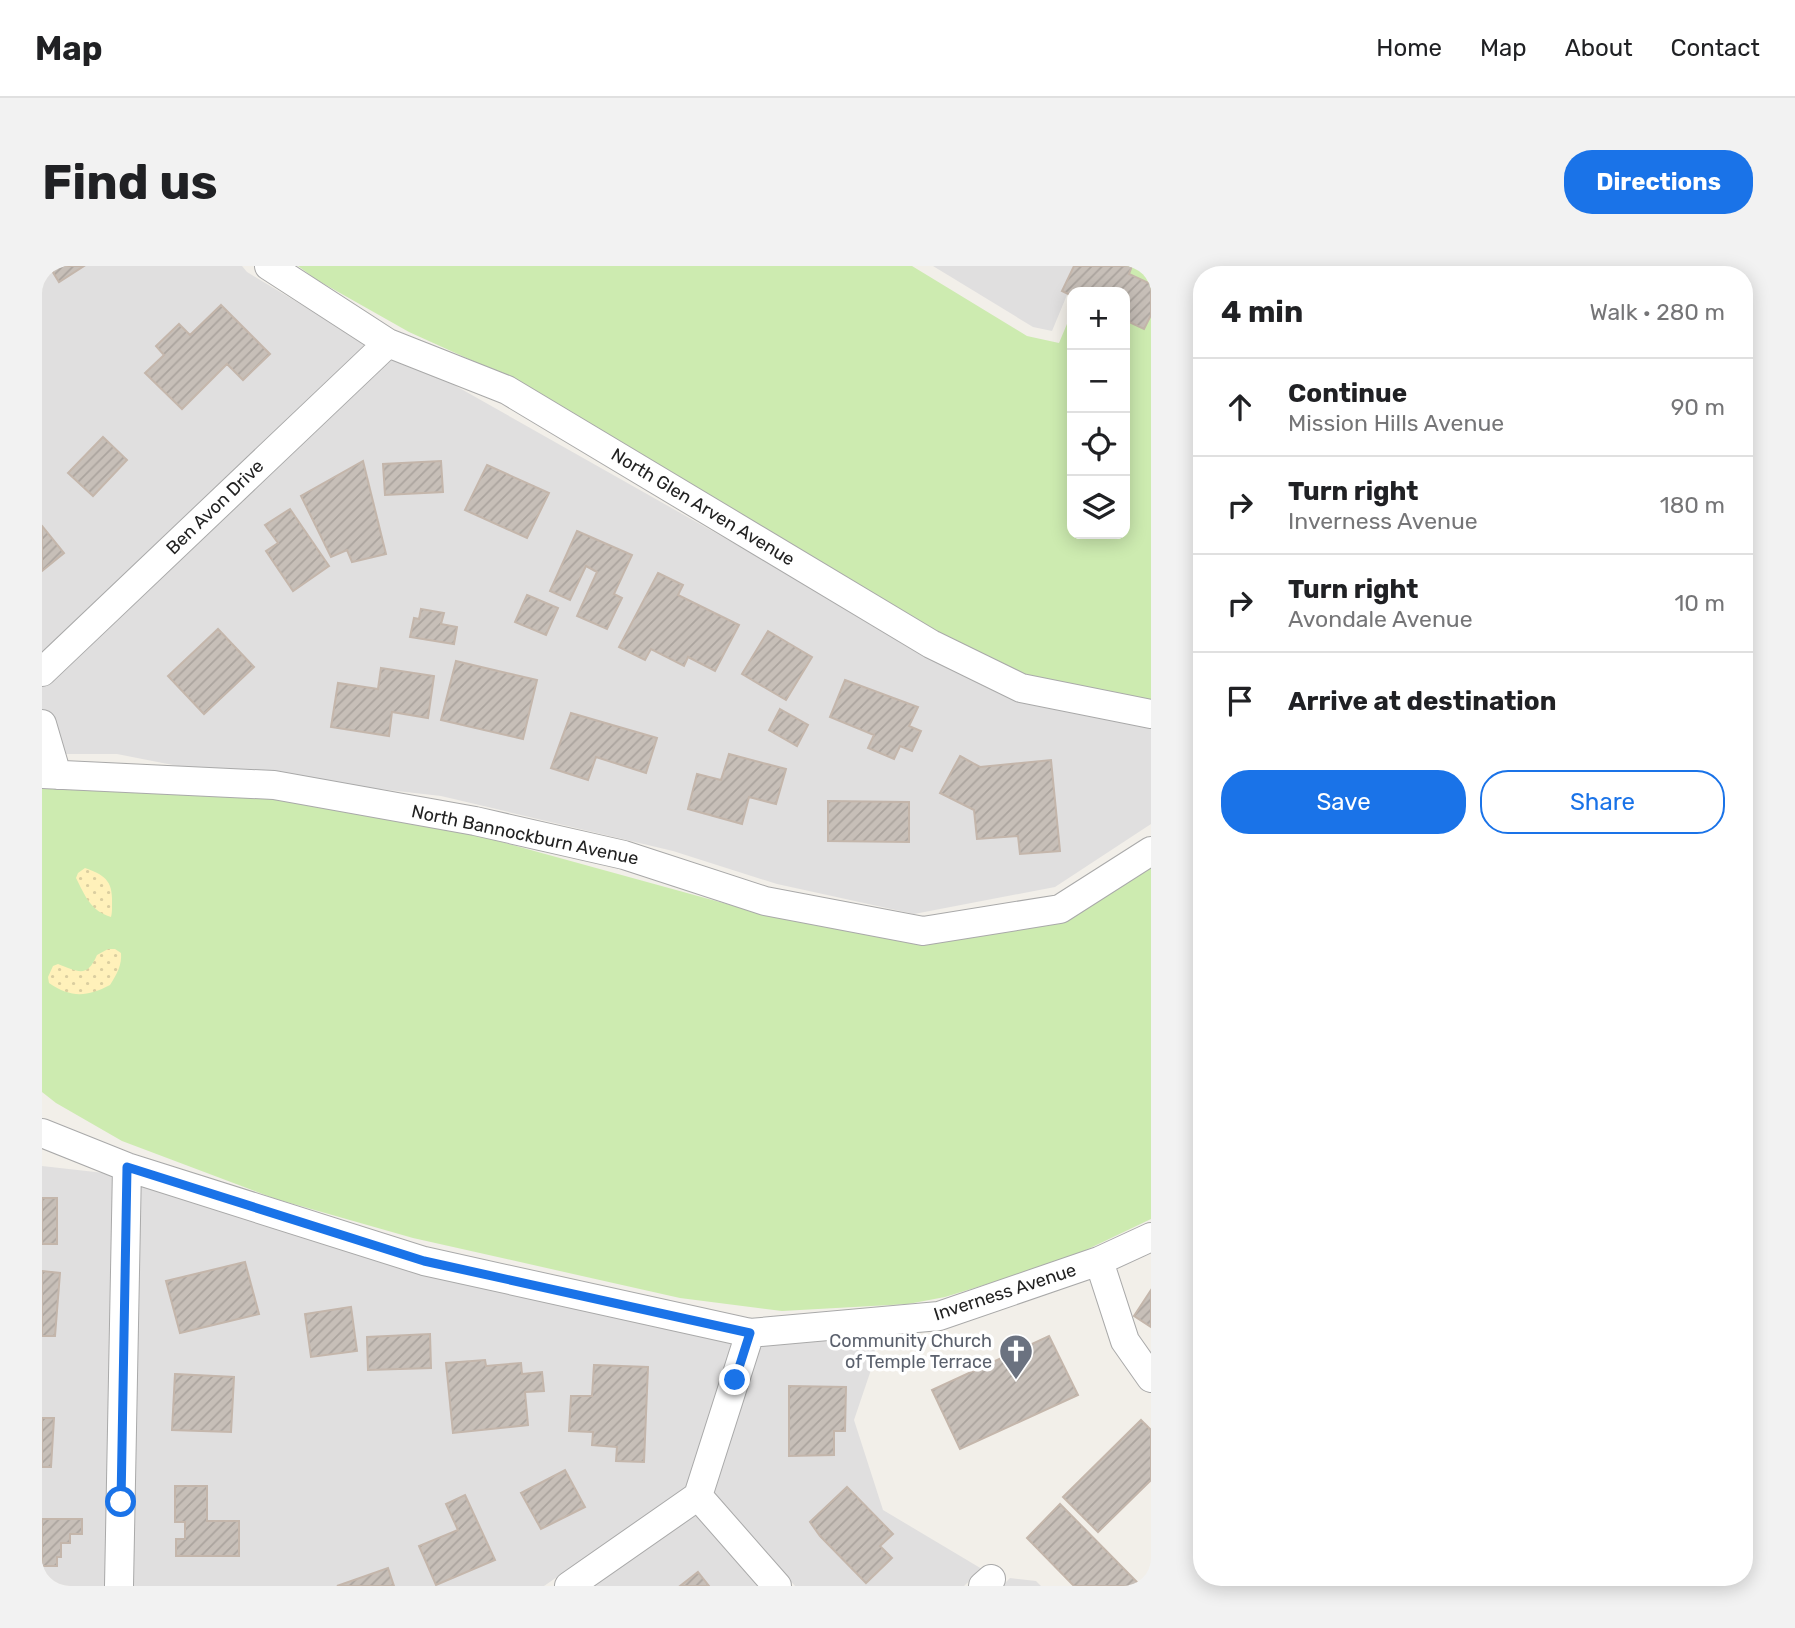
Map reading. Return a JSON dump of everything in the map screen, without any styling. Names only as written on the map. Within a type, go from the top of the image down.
[{"type":"street","name":"North Glen Arven Avenue","points":[[269,266],[388,343],[508,390],[931,644],[1021,688],[1151,714]]},
{"type":"street","name":"Ben Avon Drive","points":[[42,672],[388,343]]},
{"type":"street","points":[[42,724],[49,775]]},
{"type":"street","name":"North Bannockburn Avenue","points":[[49,775],[274,785],[474,821],[624,855],[765,901],[923,931],[1060,909],[1151,850]]},
{"type":"street","name":"Inverness Avenue","points":[[42,1133],[127,1167],[424,1261],[750,1333],[939,1317],[1099,1261],[1151,1237]]},
{"type":"street","points":[[119,1586],[127,1167]]},
{"type":"street","points":[[1099,1261],[1125,1341],[1151,1378]]},
{"type":"street","points":[[569,1586],[698,1496],[750,1333]]},
{"type":"street","points":[[698,1496],[777,1586]]},
{"type":"shaded area","points":[[42,266],[242,266],[247,272],[332,323],[447,381],[917,650],[1151,724],[1151,824],[1055,887],[914,914],[777,884],[673,851],[441,796],[178,766],[117,754],[42,754]]},
{"type":"shaded area","points":[[933,266],[1079,266],[1070,287],[1067,287],[1067,295],[1052,331],[1033,327]]},
{"type":"shaded area","points":[[42,1166],[113,1174],[105,1586],[42,1586]]},
{"type":"shaded area","points":[[140,1184],[732,1342],[686,1489],[544,1586],[133,1586]]},
{"type":"shaded area","points":[[875,1334],[875,1358],[854,1420],[883,1510],[982,1569],[964,1586],[795,1586],[713,1493],[760,1344]]},
{"type":"shaded area","points":[[695,1513],[760,1586],[591,1586]]},
{"type":"shaded area","points":[[1010,1578],[1036,1581],[1041,1586],[1002,1586]]},
{"type":"green space","points":[[298,266],[912,266],[1027,336],[1059,343],[1067,324],[1067,539],[1130,539],[1130,287],[1083,287],[1092,266],[1151,266],[1151,700],[1027,676],[974,653],[504,375],[409,332],[317,280]]},
{"type":"green space","points":[[42,785],[294,800],[476,835],[756,912],[883,938],[971,935],[1151,865],[1151,1219],[1065,1260],[945,1297],[908,1304],[782,1311],[680,1298],[413,1238],[276,1199],[122,1141],[42,1092]]},
{"type":"sand","points":[[85,868],[108,881],[112,898],[111,917],[98,911],[82,891],[76,878]]},
{"type":"sand","points":[[108,949],[121,953],[121,962],[110,985],[94,992],[79,994],[49,983],[48,977],[53,966],[58,964],[77,971],[86,970],[97,955]]},
{"type":"building","points":[[49,266],[84,266],[59,282]]},
{"type":"building","points":[[1074,266],[1132,266],[1129,274],[1151,284],[1151,315],[1144,329],[1130,322],[1130,287],[1067,287],[1067,294],[1062,291]]},
{"type":"building","points":[[221,305],[270,354],[243,380],[227,364],[182,409],[145,373],[164,355],[156,346],[179,324],[190,335]]},
{"type":"building","points":[[103,437],[127,460],[93,496],[68,473]]},
{"type":"building","points":[[363,461],[386,554],[352,562],[347,550],[331,557],[301,496]]},
{"type":"building","points":[[441,461],[443,492],[385,495],[383,464]]},
{"type":"building","points":[[487,465],[549,493],[527,538],[465,510]]},
{"type":"building","points":[[290,509],[329,566],[293,591],[266,551],[278,543],[265,525]]},
{"type":"building","points":[[42,526],[64,553],[42,571]]},
{"type":"building","points":[[577,531],[632,555],[614,594],[622,598],[607,629],[577,616],[597,572],[586,566],[570,600],[550,591]]},
{"type":"building","points":[[658,573],[683,585],[678,595],[739,625],[715,671],[688,657],[684,666],[651,649],[645,660],[619,647]]},
{"type":"building","points":[[527,595],[558,608],[546,635],[515,622]]},
{"type":"building","points":[[421,609],[444,613],[441,624],[457,627],[454,644],[410,637],[414,618],[419,619]]},
{"type":"building","points":[[218,629],[254,667],[204,714],[168,676]]},
{"type":"building","points":[[768,631],[812,657],[786,700],[742,674]]},
{"type":"building","points":[[456,661],[537,680],[523,739],[441,720]]},
{"type":"building","points":[[381,668],[434,676],[428,718],[392,712],[389,736],[331,727],[338,683],[378,689]]},
{"type":"building","points":[[845,680],[918,707],[909,726],[921,731],[912,751],[900,746],[894,759],[868,748],[874,735],[830,717]]},
{"type":"building","points":[[780,709],[808,725],[797,746],[769,730]]},
{"type":"building","points":[[571,713],[657,738],[646,773],[596,757],[588,780],[551,768]]},
{"type":"building","points":[[729,754],[786,769],[776,804],[749,797],[742,824],[688,809],[697,774],[721,780]]},
{"type":"building","points":[[960,756],[980,767],[1051,760],[1060,851],[1020,854],[1018,836],[977,839],[974,810],[940,793]]},
{"type":"building","points":[[828,801],[909,802],[909,842],[828,841]]},
{"type":"building","points":[[42,1198],[57,1198],[57,1244],[42,1244]]},
{"type":"building","points":[[245,1262],[259,1314],[180,1333],[166,1281]]},
{"type":"building","points":[[42,1271],[60,1273],[55,1336],[42,1336]]},
{"type":"building","points":[[1151,1290],[1151,1327],[1134,1316]]},
{"type":"building","points":[[351,1307],[357,1351],[311,1357],[305,1314]]},
{"type":"building","points":[[430,1334],[431,1368],[368,1370],[367,1337]]},
{"type":"building","points":[[1049,1336],[1078,1395],[960,1449],[932,1390]]},
{"type":"building","points":[[485,1360],[486,1366],[521,1363],[522,1374],[542,1372],[544,1391],[525,1392],[528,1425],[453,1433],[446,1363]]},
{"type":"building","points":[[594,1365],[648,1367],[644,1462],[616,1461],[617,1447],[592,1445],[593,1432],[569,1431],[571,1396],[592,1396]]},
{"type":"building","points":[[175,1374],[234,1377],[231,1432],[172,1430]]},
{"type":"building","points":[[789,1386],[846,1387],[845,1431],[834,1431],[834,1455],[789,1456]]},
{"type":"building","points":[[42,1418],[54,1418],[51,1467],[42,1467]]},
{"type":"building","points":[[1141,1420],[1151,1430],[1151,1480],[1098,1532],[1063,1497]]},
{"type":"building","points":[[565,1470],[585,1507],[541,1529],[521,1493]]},
{"type":"building","points":[[175,1486],[207,1486],[207,1521],[239,1521],[239,1556],[176,1556],[176,1539],[185,1539],[185,1522],[175,1522]]},
{"type":"building","points":[[847,1487],[893,1534],[880,1546],[892,1558],[866,1583],[820,1536],[810,1522]]},
{"type":"building","points":[[465,1495],[495,1560],[436,1585],[419,1546],[458,1530],[446,1504]]},
{"type":"building","points":[[1060,1504],[1139,1584],[1074,1586],[1027,1538]]},
{"type":"building","points":[[42,1519],[82,1519],[82,1534],[70,1534],[70,1543],[61,1543],[61,1557],[57,1557],[57,1566],[42,1566]]},
{"type":"building","points":[[388,1568],[394,1586],[337,1586]]},
{"type":"building","points":[[698,1572],[709,1586],[680,1586]]},
{"type":"place","name":"Community Church of Temple Terrace","points":[[1016,1381]]},
{"type":"route","points":[[121,1502],[127,1167],[424,1261],[750,1333],[735,1380]]}]
